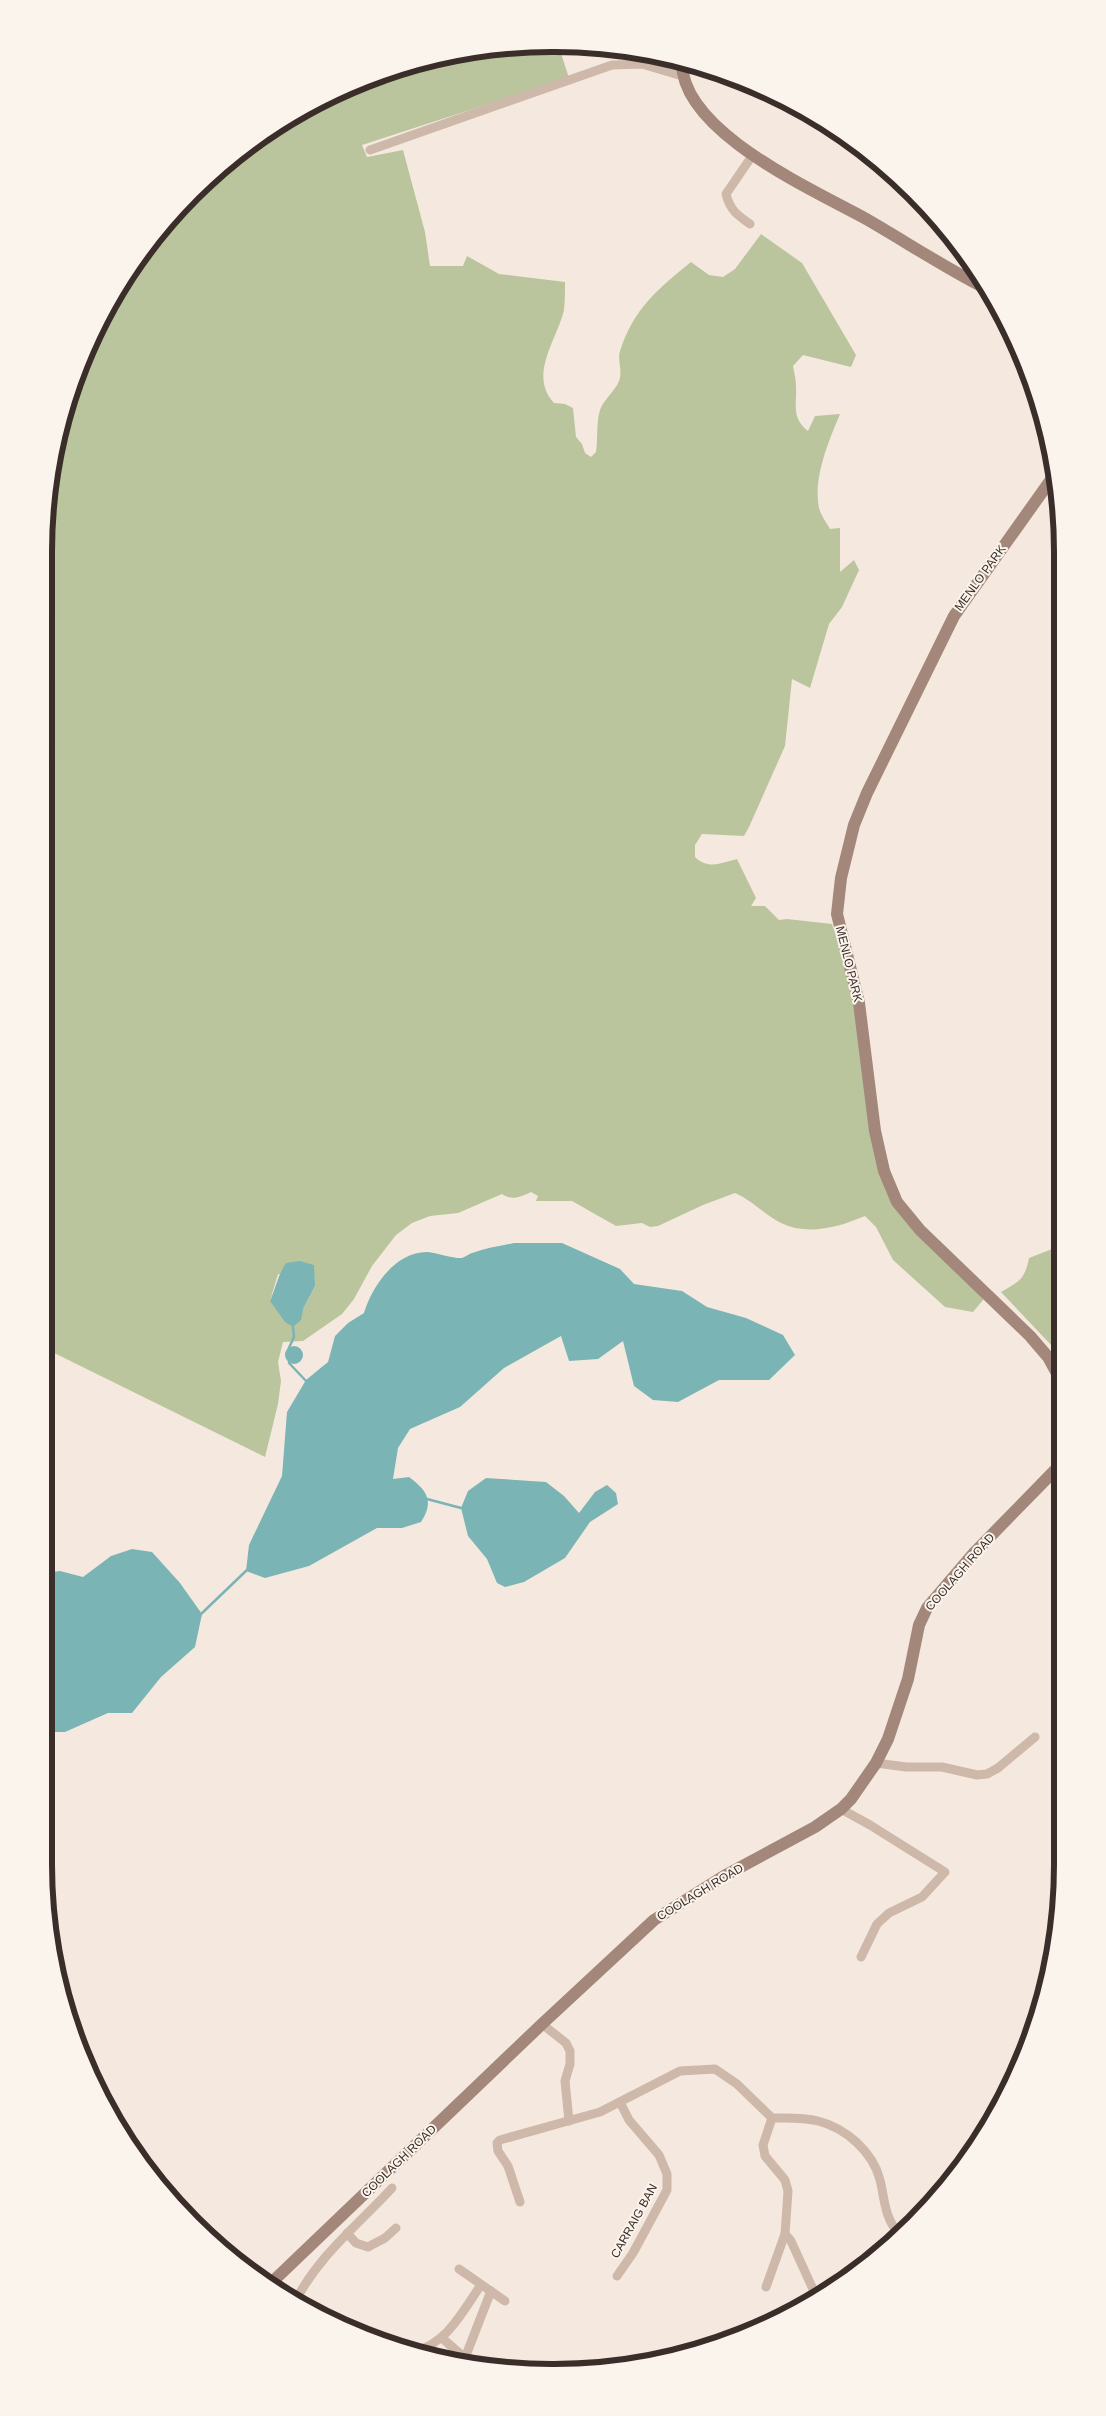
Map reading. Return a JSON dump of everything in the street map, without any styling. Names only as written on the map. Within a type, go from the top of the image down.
[{"type":"street","points":[[370,150],[612,65],[642,64],[682,76]]},
{"type":"street","points":[[682,70],[686,90],[706,117],[752,156],[973,281]]},
{"type":"street","points":[[750,224],[735,214],[728,205],[726,194],[752,156]]},
{"type":"street","name":"MENLO PARK","points":[[1048,483],[973,587],[949,624],[867,793],[854,825],[841,878],[837,914],[859,1003],[878,1147],[884,1171],[896,1202],[920,1230],[1030,1336],[1054,1369]]},
{"type":"street","name":"COOLAGH ROAD","points":[[275,2279],[542,2024],[661,1915],[724,1876],[815,1827],[841,1809],[861,1787],[888,1739],[900,1708],[919,1625],[927,1608],[974,1553],[1054,1471]]},
{"type":"street","points":[[876,1763],[906,1767],[942,1767],[977,1775],[987,1774],[998,1768],[1035,1736]]},
{"type":"street","points":[[841,1809],[945,1872],[922,1897],[889,1913],[877,1924],[861,1956]]},
{"type":"street","points":[[542,2024],[566,2043],[570,2051],[570,2064],[565,2080],[569,2121]]},
{"type":"street","points":[[520,2202],[508,2166],[498,2150],[497,2144],[500,2140],[600,2112],[680,2071],[715,2069],[737,2084],[772,2118],[819,2121],[852,2139],[874,2164],[880,2180],[885,2212],[895,2228]]},
{"type":"street","name":"CARRAIG BAN","points":[[617,2276],[633,2253],[667,2190],[667,2174],[659,2155],[629,2120],[620,2102]]},
{"type":"street","points":[[766,2287],[785,2234],[788,2190],[785,2180],[765,2156],[763,2145],[772,2118]]},
{"type":"street","points":[[300,2294],[304,2285],[347,2233],[392,2188]]},
{"type":"street","points":[[347,2233],[356,2243],[368,2247],[385,2238],[396,2228]]},
{"type":"street","points":[[785,2234],[791,2241],[813,2290]]},
{"type":"street","points":[[459,2269],[505,2301]]},
{"type":"street","points":[[428,2347],[442,2338],[482,2285]]},
{"type":"street","points":[[466,2356],[491,2291]]},
{"type":"street","points":[[442,2338],[458,2354]]},
{"type":"green space","points":[[561,52],[569,78],[362,145],[367,157],[403,150],[425,232],[430,266],[463,266],[467,256],[499,274],[565,282],[564,310],[547,357],[544,381],[547,392],[554,403],[565,404],[573,408],[576,437],[582,444],[585,453],[591,457],[596,452],[600,410],[617,385],[620,377],[620,351],[632,323],[648,300],[691,262],[709,275],[723,277],[735,269],[761,234],[802,263],[856,355],[851,367],[803,355],[793,366],[796,383],[796,411],[799,421],[803,426],[808,431],[815,416],[840,414],[826,449],[820,473],[818,485],[819,508],[830,529],[840,528],[840,572],[854,560],[859,570],[842,607],[829,624],[810,688],[792,679],[785,746],[744,836],[702,834],[695,845],[695,857],[700,861],[710,864],[720,864],[737,859],[756,898],[751,906],[765,906],[779,920],[787,919],[832,924],[859,1003],[867,1069],[897,1202],[988,1294],[973,1312],[945,1307],[893,1260],[876,1227],[865,1216],[845,1224],[802,1229],[781,1223],[735,1193],[703,1205],[658,1226],[650,1227],[642,1223],[616,1226],[572,1201],[536,1201],[538,1196],[531,1192],[513,1198],[502,1194],[458,1213],[430,1216],[412,1223],[396,1235],[372,1266],[354,1299],[342,1314],[303,1341],[283,1342],[278,1362],[281,1381],[278,1404],[265,1457],[52,1352],[52,553],[57,488],[62,455],[79,392],[91,361],[104,332],[137,275],[156,248],[199,199],[248,156],[275,137],[332,104],[392,79],[455,62],[520,54]],"holes":[[[278,1274],[315,1286],[303,1309],[270,1301]]]},
{"type":"green space","points":[[1054,1248],[1054,1344],[1052,1346],[1001,1292],[1020,1279],[1029,1258]]},
{"type":"water","points":[[514,1243],[562,1243],[620,1269],[634,1284],[682,1291],[707,1307],[746,1318],[783,1335],[795,1355],[769,1380],[719,1380],[678,1402],[653,1400],[634,1386],[623,1341],[598,1359],[569,1361],[561,1336],[504,1368],[460,1407],[410,1429],[398,1448],[393,1479],[409,1477],[425,1492],[428,1503],[421,1522],[402,1528],[377,1528],[309,1566],[265,1578],[246,1571],[249,1545],[282,1476],[287,1412],[306,1380],[328,1362],[335,1336],[348,1323],[364,1313],[373,1292],[387,1272],[406,1257],[416,1253],[428,1252],[462,1258],[477,1251]]},
{"type":"water","points":[[300,1261],[314,1265],[315,1286],[303,1309],[301,1320],[293,1327],[285,1322],[270,1301],[286,1263]]},
{"type":"water","points":[[290,1346],[298,1346],[303,1351],[301,1362],[290,1364],[285,1359],[285,1351]]},
{"type":"water","points":[[486,1478],[546,1482],[564,1496],[579,1513],[595,1492],[607,1485],[616,1493],[618,1504],[590,1522],[565,1558],[524,1582],[505,1587],[497,1583],[487,1559],[468,1536],[461,1508],[468,1491]]},
{"type":"water","points":[[132,1549],[152,1552],[180,1583],[202,1614],[195,1647],[161,1677],[132,1713],[108,1713],[65,1732],[52,1732],[52,1572],[60,1571],[83,1577],[111,1556]]},
{"type":"waterway","points":[[288,1350],[294,1337],[293,1327]]},
{"type":"waterway","points":[[289,1363],[307,1382]]},
{"type":"waterway","points":[[427,1499],[461,1508]]},
{"type":"waterway","points":[[200,1615],[248,1569]]}]
